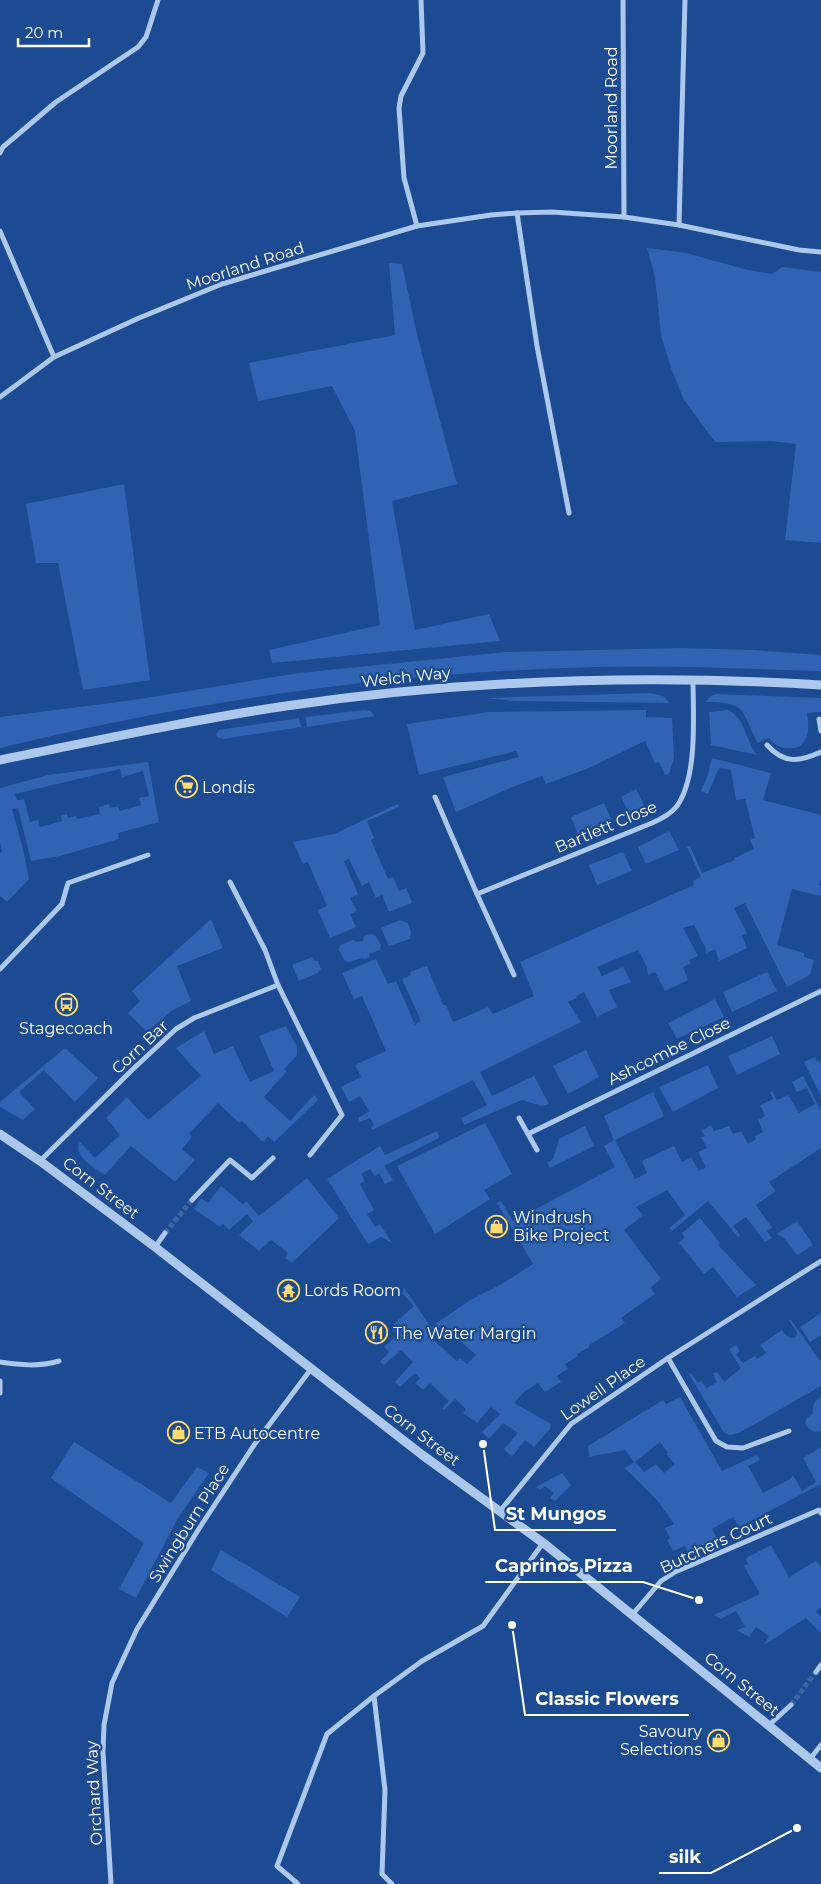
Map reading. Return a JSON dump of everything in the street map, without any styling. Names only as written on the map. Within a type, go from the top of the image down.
[{"type":"street","points":[[0,152],[3,147],[56,102],[138,47],[146,37],[158,0]]},
{"type":"street","points":[[417,226],[404,178],[399,108],[401,96],[424,53],[421,0]]},
{"type":"street","name":"Moorland Road","points":[[624,0],[624,216]]},
{"type":"street","points":[[679,225],[685,0]]},
{"type":"street","name":"Moorland Road","points":[[0,396],[54,357],[139,318],[222,284],[417,226],[517,213],[552,212],[624,216],[679,225],[799,250],[821,252]]},
{"type":"street","points":[[517,213],[537,346],[569,513]]},
{"type":"street","points":[[0,231],[54,357]]},
{"type":"street","name":"Welch Way","points":[[0,760],[146,729],[311,702],[512,682],[694,679],[821,685]]},
{"type":"street","name":"Bartlett Close","points":[[477,894],[652,823],[672,811],[681,798],[692,761],[694,679]]},
{"type":"street","points":[[820,719],[821,731]]},
{"type":"street","points":[[767,745],[778,755],[790,760],[797,760],[821,752]]},
{"type":"street","points":[[435,797],[514,974]]},
{"type":"street","points":[[0,969],[62,904],[68,883],[148,855]]},
{"type":"street","points":[[230,882],[265,950],[278,985],[342,1115],[310,1155]]},
{"type":"street","name":"Corn Bar","points":[[40,1161],[176,1029],[194,1018],[278,985]]},
{"type":"street","name":"Ashcombe Close","points":[[528,1134],[821,991]]},
{"type":"street","points":[[519,1118],[537,1150]]},
{"type":"street","name":"Corn Street","points":[[0,1134],[40,1161],[155,1246],[420,1454],[543,1543],[821,1768]]},
{"type":"street","points":[[192,1200],[230,1160],[252,1178],[273,1158]]},
{"type":"street","points":[[155,1246],[165,1233]]},
{"type":"street","name":"Lowell Place","points":[[500,1511],[571,1424],[668,1358],[821,1261]]},
{"type":"street","name":"Lowell Place","points":[[668,1358],[716,1441],[722,1446],[734,1449],[742,1448],[789,1431]]},
{"type":"street","points":[[0,1362],[35,1365],[48,1364],[59,1360]]},
{"type":"street","name":"Swingburn Place","points":[[108,1701],[112,1683],[137,1629],[200,1527],[254,1445],[310,1369]]},
{"type":"street","points":[[0,1381],[0,1393]]},
{"type":"street","name":"Butchers Court","points":[[632,1615],[661,1581],[675,1572],[820,1510],[821,1513]]},
{"type":"street","points":[[298,1884],[278,1866],[327,1734],[422,1661],[483,1626],[543,1543]]},
{"type":"street","points":[[816,1672],[821,1665]]},
{"type":"street","points":[[374,1696],[385,1790],[382,1874],[392,1884]]},
{"type":"street","name":"Orchard Way","points":[[108,1701],[104,1724],[103,1752],[111,1884]]},
{"type":"street","points":[[769,1724],[791,1704]]},
{"type":"street","points":[[810,1759],[821,1745]]},
{"type":"shaded area","points":[[647,248],[686,253],[748,270],[772,274],[782,267],[821,272],[821,543],[785,540],[796,444],[771,441],[715,442],[684,400],[671,368],[661,335],[655,277]]},
{"type":"shaded area","points":[[389,263],[402,264],[418,339],[457,484],[392,501],[415,630],[489,614],[500,641],[272,663],[269,650],[380,625],[355,431],[332,386],[258,401],[249,363],[395,335]]},
{"type":"shaded area","points":[[124,484],[150,680],[83,690],[58,563],[36,563],[26,504]]},
{"type":"shaded area","points":[[680,648],[753,650],[821,655],[821,671],[596,667],[446,675],[371,682],[296,691],[147,716],[0,748],[0,717],[133,700],[299,673],[506,652]]},
{"type":"shaded area","points":[[650,693],[663,696],[670,703],[514,701],[484,698]]},
{"type":"shaded area","points":[[715,694],[821,698],[821,712],[807,713],[808,727],[805,739],[799,747],[786,748],[775,744],[769,738],[758,743],[741,710],[729,704],[705,702]]},
{"type":"shaded area","points":[[364,710],[370,711],[375,716],[307,727],[306,717]]},
{"type":"shaded area","points":[[646,710],[646,717],[672,718],[674,758],[669,774],[665,775],[659,762],[655,763],[645,741],[589,768],[546,784],[542,776],[456,812],[443,777],[519,757],[516,751],[419,775],[407,724],[489,712]]},
{"type":"shaded area","points":[[728,710],[738,718],[757,755],[711,745],[709,712]]},
{"type":"shaded area","points":[[299,718],[301,727],[223,739],[217,737],[216,734],[219,730]]},
{"type":"shaded area","points":[[712,758],[771,773],[763,800],[821,815],[820,896],[792,889],[777,945],[804,953],[804,957],[814,960],[810,975],[787,987],[745,903],[734,908],[747,933],[742,936],[747,948],[719,961],[715,949],[706,953],[706,949],[694,925],[683,928],[698,956],[689,960],[691,963],[683,967],[688,980],[665,991],[655,972],[648,975],[647,967],[638,950],[597,967],[602,976],[623,967],[631,982],[609,990],[617,1007],[597,1017],[584,992],[568,1002],[581,1022],[480,1072],[492,1096],[534,1076],[549,1104],[542,1106],[522,1100],[464,1125],[461,1118],[487,1105],[473,1080],[372,1130],[371,1127],[374,1125],[370,1118],[360,1122],[358,1118],[369,1111],[360,1096],[349,1102],[341,1087],[361,1077],[355,1065],[386,1051],[362,996],[354,999],[342,973],[376,959],[388,984],[396,981],[415,1025],[421,1021],[402,979],[411,975],[410,972],[427,966],[443,1005],[446,1005],[453,1022],[488,1007],[493,1014],[534,996],[520,962],[694,885],[693,881],[701,877],[687,847],[690,846],[702,873],[735,860],[734,858],[754,849],[750,840],[755,838],[745,799],[736,800],[731,770],[719,768],[708,794],[701,791]]},
{"type":"shaded area","points":[[148,762],[159,822],[118,833],[119,839],[60,856],[31,861],[18,808],[12,809],[29,879],[7,902],[0,896],[0,853],[2,852],[0,842],[0,788],[48,775]],"holes":[[[120,769],[122,777],[143,771],[149,796],[139,798],[141,805],[120,811],[118,806],[110,808],[109,804],[99,807],[100,814],[77,819],[76,816],[68,818],[67,814],[61,816],[62,821],[40,827],[38,820],[30,822],[24,799],[17,800],[15,794]]]},
{"type":"shaded area","points":[[636,789],[645,807],[629,813],[621,797]]},
{"type":"shaded area","points":[[604,803],[612,821],[578,835],[571,817]]},
{"type":"shaded area","points":[[398,804],[399,807],[367,821],[374,838],[371,840],[388,879],[393,877],[399,891],[406,888],[412,903],[389,912],[382,895],[376,898],[369,882],[362,886],[349,859],[344,861],[358,894],[350,898],[357,911],[350,914],[356,927],[330,938],[318,910],[327,906],[308,862],[303,864],[293,842],[334,834]]},
{"type":"shaded area","points":[[669,831],[679,850],[646,864],[638,847]]},
{"type":"shaded area","points":[[623,852],[632,871],[597,885],[589,865]]},
{"type":"shaded area","points":[[211,919],[223,948],[177,966],[191,1001],[171,1011],[147,1032],[128,1013],[140,1001],[132,991]]},
{"type":"shaded area","points":[[400,920],[408,923],[411,932],[410,939],[389,946],[381,928]]},
{"type":"shaded area","points":[[375,935],[381,945],[380,950],[369,954],[370,957],[364,959],[350,962],[345,961],[339,950],[340,945],[353,940],[357,942],[363,941],[364,936]]},
{"type":"shaded area","points":[[312,957],[313,960],[318,961],[321,969],[318,973],[299,981],[292,965]]},
{"type":"shaded area","points":[[767,972],[777,991],[732,1012],[723,992]]},
{"type":"shaded area","points":[[715,999],[724,1017],[677,1039],[668,1023]]},
{"type":"shaded area","points":[[286,1026],[297,1047],[297,1055],[284,1069],[287,1071],[264,1097],[290,1121],[314,1095],[318,1100],[274,1142],[268,1136],[263,1142],[242,1121],[239,1123],[218,1103],[189,1134],[192,1137],[182,1149],[195,1160],[175,1182],[131,1146],[105,1175],[82,1157],[78,1147],[80,1142],[95,1158],[120,1135],[106,1118],[127,1097],[148,1120],[201,1076],[176,1048],[204,1031],[214,1054],[233,1046],[250,1082],[274,1071],[259,1036]]},
{"type":"shaded area","points":[[772,1036],[780,1054],[737,1075],[728,1056]]},
{"type":"shaded area","points":[[65,1048],[98,1078],[75,1102],[44,1070],[19,1092],[35,1109],[23,1120],[0,1107],[0,1102]]},
{"type":"shaded area","points":[[586,1050],[599,1077],[568,1094],[553,1066]]},
{"type":"shaded area","points":[[815,1057],[818,1062],[821,1061],[821,1096],[804,1062]]},
{"type":"shaded area","points":[[708,1065],[718,1088],[673,1112],[659,1087]]},
{"type":"shaded area","points":[[803,1076],[821,1111],[821,1148],[769,1182],[776,1191],[756,1205],[772,1228],[767,1231],[772,1238],[765,1242],[746,1217],[733,1226],[740,1235],[738,1237],[708,1201],[672,1231],[669,1228],[685,1215],[667,1190],[636,1207],[643,1215],[624,1230],[661,1279],[650,1288],[655,1294],[621,1318],[625,1323],[589,1345],[589,1347],[577,1354],[578,1356],[565,1364],[568,1369],[557,1376],[561,1382],[545,1392],[538,1383],[525,1391],[514,1403],[551,1424],[550,1429],[534,1447],[525,1440],[512,1457],[504,1449],[518,1433],[503,1423],[489,1439],[482,1432],[500,1414],[491,1407],[477,1423],[463,1413],[466,1409],[455,1399],[444,1410],[442,1408],[449,1401],[430,1383],[423,1390],[415,1383],[420,1378],[415,1373],[400,1387],[395,1382],[413,1362],[401,1350],[384,1365],[380,1362],[389,1352],[384,1347],[397,1335],[393,1331],[396,1327],[393,1325],[414,1306],[402,1293],[404,1288],[431,1327],[472,1299],[502,1284],[533,1264],[497,1203],[501,1201],[513,1221],[615,1167],[604,1146],[614,1140],[604,1116],[653,1092],[664,1116],[615,1140],[635,1179],[647,1173],[642,1161],[674,1146],[682,1162],[691,1157],[699,1171],[706,1167],[698,1152],[707,1148],[701,1137],[705,1136],[701,1131],[711,1125],[714,1131],[729,1126],[733,1134],[741,1131],[748,1144],[756,1139],[755,1136],[763,1132],[758,1120],[765,1116],[760,1105],[773,1099],[770,1092],[772,1091],[777,1100],[788,1095],[799,1113],[815,1104],[807,1088],[797,1092],[792,1082]],"holes":[[[442,1325],[476,1355],[467,1364],[460,1358],[457,1361],[431,1338]]]},
{"type":"shaded area","points":[[485,1123],[512,1174],[484,1190],[490,1199],[435,1234],[397,1166]]},
{"type":"shaded area","points":[[585,1126],[594,1146],[550,1168],[547,1163],[553,1159],[559,1139]]},
{"type":"shaded area","points":[[437,1131],[439,1138],[384,1166],[393,1180],[385,1184],[379,1173],[375,1176],[370,1169],[361,1174],[365,1181],[360,1184],[374,1210],[367,1214],[375,1227],[380,1224],[392,1243],[381,1237],[368,1244],[327,1179],[380,1146],[385,1155]]},
{"type":"shaded area","points":[[307,1178],[339,1218],[292,1263],[285,1258],[288,1253],[271,1240],[259,1251],[239,1235],[253,1221],[247,1214],[229,1230],[223,1224],[220,1227],[194,1209],[201,1198],[208,1203],[221,1186],[243,1204],[246,1201],[259,1216]]},
{"type":"shaded area","points":[[700,1218],[720,1243],[718,1245],[756,1285],[737,1297],[713,1267],[704,1274],[679,1243],[685,1237],[682,1233]]},
{"type":"shaded area","points":[[797,1221],[813,1245],[797,1255],[783,1237],[776,1234]]},
{"type":"shaded area","points":[[821,1313],[821,1335],[810,1342],[800,1327]]},
{"type":"shaded area","points":[[789,1320],[791,1320],[821,1362],[821,1386],[739,1433],[730,1435],[724,1433],[689,1374],[691,1373],[698,1383],[701,1381],[707,1388],[717,1382],[713,1374],[717,1372],[724,1382],[741,1368],[729,1349],[736,1345],[740,1351],[736,1355],[743,1363],[755,1356],[757,1359],[766,1353],[760,1345],[782,1330],[790,1337],[796,1337],[797,1332]]},
{"type":"shaded area","points":[[680,1397],[722,1471],[757,1455],[760,1460],[748,1466],[763,1493],[790,1479],[793,1475],[802,1491],[816,1482],[803,1458],[821,1447],[821,1484],[739,1527],[733,1517],[712,1529],[718,1541],[690,1556],[685,1546],[673,1551],[667,1540],[670,1538],[665,1528],[674,1524],[657,1500],[625,1468],[634,1462],[625,1450],[589,1457],[588,1446],[663,1400],[666,1404]],"holes":[[[660,1442],[668,1453],[666,1454],[675,1464],[664,1473],[656,1464],[644,1472],[635,1462]]]},
{"type":"shaded area","points":[[821,1397],[821,1431],[815,1432],[806,1426],[806,1419],[813,1413],[814,1404]]},
{"type":"shaded area","points":[[74,1442],[171,1503],[197,1467],[209,1473],[177,1520],[136,1598],[119,1589],[144,1543],[51,1478]]},
{"type":"shaded area","points":[[562,1473],[571,1485],[555,1501],[550,1498],[554,1493],[545,1486],[540,1490],[536,1487]]},
{"type":"shaded area","points":[[771,1545],[789,1577],[816,1561],[821,1567],[821,1606],[816,1612],[821,1617],[821,1633],[806,1618],[764,1645],[769,1636],[756,1627],[749,1637],[737,1630],[745,1627],[736,1611],[721,1619],[714,1615],[760,1594],[744,1566],[748,1564],[746,1560],[748,1557]]},
{"type":"shaded area","points":[[221,1550],[300,1597],[287,1617],[211,1570]]},
{"type":"tunnel","points":[[165,1233],[192,1200]]},
{"type":"tunnel","points":[[791,1705],[816,1672]]},
{"type":"place","name":"Londis","points":[[186,787]]},
{"type":"place","name":"Stagecoach","points":[[66,1004]]},
{"type":"place","name":"Windrush Bike Project","points":[[497,1226]]},
{"type":"place","name":"Lords Room","points":[[288,1290]]},
{"type":"place","name":"The Water Margin","points":[[377,1333]]},
{"type":"place","name":"ETB Autocentre","points":[[178,1433]]},
{"type":"place","name":"St Mungos","points":[[483,1444]]},
{"type":"place","name":"Caprinos Pizza","points":[[699,1600]]},
{"type":"place","name":"Classic Flowers","points":[[512,1625]]},
{"type":"place","name":"Savoury Selections","points":[[718,1740]]},
{"type":"place","name":"silk","points":[[797,1828]]}]
